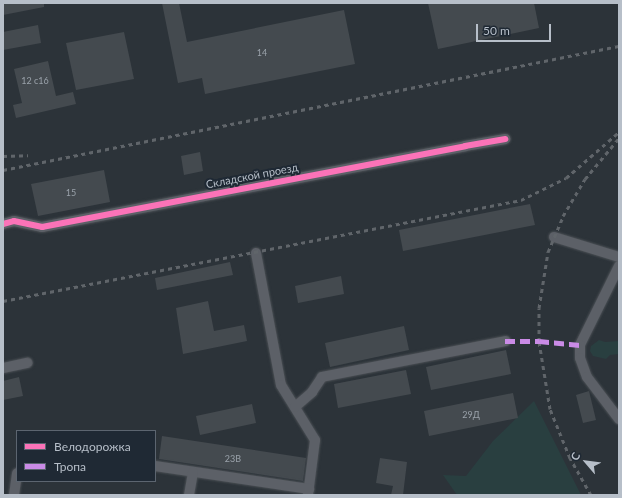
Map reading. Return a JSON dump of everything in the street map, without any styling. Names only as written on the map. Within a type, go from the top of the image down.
[{"type":"street","name":"Складской проезд","points":[[3,224],[14,221],[42,227],[464,146],[505,140]]},
{"type":"street","points":[[554,237],[619,257]]},
{"type":"street","points":[[156,466],[309,492],[315,440],[281,385],[256,253]]},
{"type":"street","points":[[619,266],[580,345],[580,358],[587,377],[619,420]]},
{"type":"street","points":[[295,407],[312,392],[322,377],[505,341]]},
{"type":"street","points":[[3,368],[27,363]]},
{"type":"street","points":[[189,495],[193,472]]},
{"type":"street","points":[[14,495],[16,481]]},
{"type":"green space","points":[[599,340],[605,342],[619,341],[619,354],[610,355],[606,359],[593,356],[590,351],[591,346]]},
{"type":"green space","points":[[534,401],[581,495],[457,495],[443,475],[466,476],[493,441]]},
{"type":"building","points":[[3,3],[44,3],[44,7],[3,15]]},
{"type":"building","points":[[162,3],[179,3],[187,42],[344,10],[355,64],[205,94],[202,78],[178,83]]},
{"type":"building","points":[[428,3],[534,3],[539,28],[438,49]]},
{"type":"building","points":[[38,25],[41,43],[3,50],[3,32]]},
{"type":"building","points":[[124,32],[134,79],[76,90],[66,43]]},
{"type":"building","points":[[48,61],[56,96],[73,92],[76,104],[16,118],[13,105],[22,103],[14,69]]},
{"type":"building","points":[[200,152],[203,171],[184,175],[181,156]]},
{"type":"building","points":[[104,170],[110,202],[38,216],[31,184]]},
{"type":"building","points":[[530,204],[535,225],[403,251],[399,230]]},
{"type":"building","points":[[230,262],[233,275],[157,290],[155,278]]},
{"type":"building","points":[[341,276],[344,294],[298,303],[295,286]]},
{"type":"building","points":[[208,301],[214,331],[244,325],[247,341],[183,354],[176,308]]},
{"type":"building","points":[[404,326],[409,350],[330,367],[325,343]]},
{"type":"building","points":[[506,350],[511,374],[431,390],[426,367]]},
{"type":"building","points":[[406,370],[411,394],[338,408],[334,384]]},
{"type":"building","points":[[19,377],[23,396],[3,400],[3,381]]},
{"type":"building","points":[[589,391],[596,420],[583,423],[576,395]]},
{"type":"building","points":[[513,393],[518,418],[429,436],[424,411]]},
{"type":"building","points":[[252,404],[256,423],[200,435],[196,416]]},
{"type":"building","points":[[162,436],[306,458],[303,481],[159,459]]},
{"type":"building","points":[[380,458],[407,462],[403,495],[391,495],[393,486],[376,483]]},
{"type":"railway","points":[[3,170],[619,46]]},
{"type":"railway","points":[[3,301],[521,200],[566,178],[619,132]]},
{"type":"railway","points":[[591,495],[570,458],[550,409],[539,341],[539,308],[548,252],[563,216],[585,179],[619,138]]},
{"type":"railway","points":[[3,156],[28,155]]},
{"type":"marked path","points":[[505,341],[539,341],[580,345]]},
{"type":"cycle path","points":[[3,224],[14,221],[42,227],[505,139]]}]
